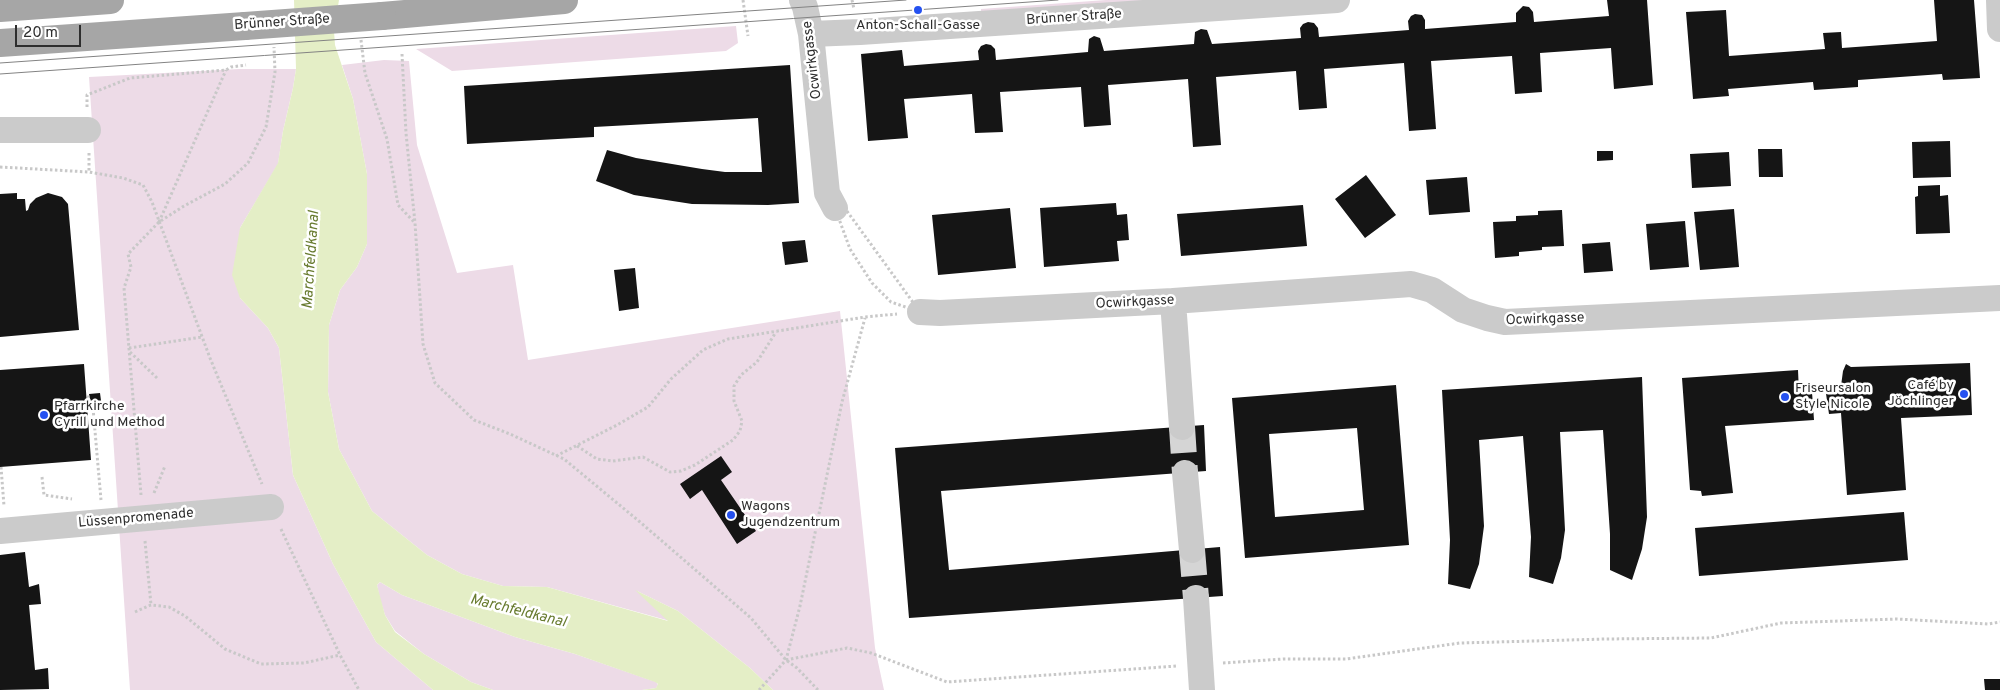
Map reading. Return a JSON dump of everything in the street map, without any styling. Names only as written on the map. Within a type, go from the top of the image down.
[{"type":"main road","points":[[0,8],[110,0]]},
{"type":"main road","name":"Brünner Straße","points":[[0,44],[382,16],[564,0]]},
{"type":"street","name":"Ocwirkgasse","points":[[802,0],[811,34],[826,193],[835,208]]},
{"type":"street","name":"Brünner Straße","points":[[811,34],[1337,0]]},
{"type":"street","points":[[1999,0],[2000,29]]},
{"type":"street","points":[[0,130],[88,130]]},
{"type":"street","name":"Ocwirkgasse","points":[[911,313],[1172,301],[1411,284],[1432,290],[1463,310],[1505,322],[2000,298]]},
{"type":"street","points":[[1172,301],[1182,427]]},
{"type":"street","points":[[1185,473],[1192,550]]},
{"type":"street","name":"Lüssenpromenade","points":[[3,523],[102,522],[271,507]]},
{"type":"street","points":[[1196,598],[1201,677]]},
{"type":"path","points":[[743,0],[748,36]]},
{"type":"path","points":[[402,54],[422,344],[435,382],[474,420],[564,459],[751,618],[786,660],[798,668],[818,690]]},
{"type":"path","points":[[88,130],[87,96],[130,78],[226,70],[246,65]]},
{"type":"path","points":[[159,222],[226,70]]},
{"type":"path","points":[[151,605],[124,288],[131,267],[128,254],[159,222],[225,184],[248,163],[266,127],[276,72]]},
{"type":"path","points":[[365,73],[387,139],[398,205],[415,224]]},
{"type":"path","points":[[0,167],[89,172],[123,178],[143,185],[152,202],[202,337],[271,507],[340,655],[359,690]]},
{"type":"path","points":[[844,207],[911,313],[891,302],[872,283],[850,249],[835,208],[844,207]]},
{"type":"path","points":[[556,456],[648,407],[671,379],[703,350],[728,340],[865,317],[911,313]]},
{"type":"path","points":[[759,690],[786,660],[800,606],[842,402],[865,317]]},
{"type":"path","points":[[577,446],[596,459],[613,461],[643,457],[670,472],[681,471],[695,465],[733,440],[740,431],[742,421],[734,401],[734,386],[741,375],[757,362],[776,332]]},
{"type":"path","points":[[130,349],[202,337]]},
{"type":"path","points":[[130,349],[158,378]]},
{"type":"path","points":[[93,408],[102,522]]},
{"type":"path","points":[[1,467],[3,523]]},
{"type":"path","points":[[42,477],[44,495],[76,499]]},
{"type":"path","points":[[136,612],[151,605],[169,607],[185,616],[225,649],[261,664],[304,663],[340,655]]},
{"type":"path","points":[[786,660],[847,648],[871,653],[947,682],[1201,677],[1283,659],[1346,659],[1460,644],[1606,639],[1711,638],[1781,623],[1897,619],[1988,624],[2000,622]]},
{"type":"shaded area","points":[[1106,0],[1234,0],[981,18],[981,9]]},
{"type":"shaded area","points":[[736,26],[738,43],[726,51],[452,71],[416,49]]},
{"type":"shaded area","points":[[384,60],[409,61],[417,145],[457,273],[513,265],[528,360],[840,311],[875,648],[884,690],[773,690],[750,668],[678,611],[637,591],[670,621],[547,587],[503,586],[462,574],[427,555],[372,511],[339,449],[328,392],[329,325],[340,290],[357,267],[367,244],[367,174],[353,99],[342,65]]},
{"type":"shaded area","points":[[239,69],[296,69],[278,164],[240,228],[240,298],[268,328],[279,348],[293,475],[333,564],[376,642],[433,690],[130,690],[89,77]]},
{"type":"shaded area","points":[[380,582],[402,595],[515,637],[575,654],[656,682],[658,685],[656,688],[642,690],[493,690],[471,682],[424,654],[395,631],[385,615],[380,599],[377,585]]},
{"type":"water","name":"Marchfeldkanal","points":[[294,0],[339,0],[334,31],[335,45],[353,99],[367,174],[367,244],[357,267],[340,290],[329,325],[328,392],[339,449],[372,511],[427,555],[462,574],[503,586],[547,587],[668,621],[635,590],[678,611],[750,668],[773,690],[642,690],[656,688],[658,684],[575,654],[515,637],[402,595],[380,582],[377,585],[385,615],[395,632],[424,654],[471,682],[493,690],[433,690],[376,642],[333,564],[293,475],[279,348],[268,328],[240,298],[232,275],[240,228],[278,163],[296,69]]},
{"type":"building","points":[[1607,0],[1647,0],[1653,85],[1614,89],[1611,48],[1540,53],[1542,92],[1515,94],[1512,56],[1431,61],[1436,129],[1409,131],[1404,63],[1324,69],[1327,108],[1299,110],[1296,71],[1216,77],[1221,145],[1193,147],[1188,79],[1108,85],[1111,125],[1084,127],[1081,87],[1000,92],[1003,132],[975,133],[972,94],[904,99],[908,138],[868,141],[861,54],[902,50],[904,66],[979,60],[978,51],[981,46],[986,44],[991,45],[995,49],[996,60],[1088,52],[1089,39],[1094,36],[1100,38],[1104,51],[1194,44],[1195,32],[1201,29],[1207,30],[1212,44],[1301,38],[1300,28],[1308,22],[1314,23],[1318,28],[1319,37],[1409,30],[1408,21],[1415,14],[1422,15],[1425,20],[1425,29],[1516,22],[1516,13],[1523,6],[1529,7],[1533,12],[1534,22],[1609,16]]},
{"type":"building","points":[[1934,0],[1974,0],[1980,78],[1943,80],[1942,74],[1858,80],[1858,87],[1814,90],[1813,82],[1728,89],[1729,96],[1693,99],[1686,12],[1726,10],[1729,56],[1825,49],[1823,33],[1841,32],[1842,48],[1937,41]]},
{"type":"building","points":[[790,65],[799,203],[768,205],[692,204],[634,195],[596,181],[607,150],[636,158],[702,169],[725,172],[762,172],[758,118],[594,127],[594,137],[467,144],[464,86]]},
{"type":"building","points":[[1950,141],[1951,177],[1913,178],[1912,142]]},
{"type":"building","points":[[1758,149],[1782,149],[1783,177],[1759,177]]},
{"type":"building","points":[[1597,151],[1613,151],[1613,160],[1597,161]]},
{"type":"building","points":[[1729,152],[1731,186],[1692,188],[1690,154]]},
{"type":"building","points":[[1366,175],[1396,215],[1365,238],[1335,199]]},
{"type":"building","points":[[1467,177],[1470,212],[1429,215],[1426,180]]},
{"type":"building","points":[[1940,185],[1940,196],[1948,195],[1950,233],[1916,234],[1915,197],[1918,196],[1918,186]]},
{"type":"building","points":[[17,193],[17,199],[25,199],[26,211],[36,198],[48,193],[62,197],[68,204],[79,330],[0,337],[0,194]]},
{"type":"building","points":[[1116,203],[1117,215],[1127,214],[1129,240],[1117,241],[1119,261],[1044,267],[1040,208]]},
{"type":"building","points":[[1303,205],[1307,246],[1181,256],[1177,214]]},
{"type":"building","points":[[1010,208],[1016,268],[938,275],[932,215]]},
{"type":"building","points":[[1734,209],[1739,267],[1700,270],[1694,212]]},
{"type":"building","points":[[1562,210],[1564,246],[1542,247],[1542,250],[1519,252],[1519,256],[1495,258],[1493,222],[1516,221],[1516,216],[1538,215],[1538,211]]},
{"type":"building","points":[[1685,221],[1689,267],[1650,270],[1646,224]]},
{"type":"building","points":[[805,240],[808,262],[785,265],[782,242]]},
{"type":"building","points":[[1610,242],[1613,271],[1584,273],[1582,244]]},
{"type":"building","points":[[635,268],[639,308],[619,311],[614,270]]},
{"type":"building","points":[[1970,363],[1972,415],[1901,418],[1906,490],[1847,495],[1841,413],[1829,414],[1825,387],[1841,386],[1846,364],[1851,367]]},
{"type":"building","name":"Pfarrkirche Cyrill und Method","points":[[84,364],[91,460],[0,467],[0,370]]},
{"type":"building","points":[[1798,370],[1799,393],[1812,392],[1814,420],[1725,426],[1733,493],[1702,496],[1701,491],[1690,490],[1682,378]]},
{"type":"building","points":[[1642,377],[1647,517],[1642,549],[1632,580],[1610,570],[1610,534],[1603,430],[1560,432],[1565,530],[1561,558],[1553,584],[1529,577],[1531,537],[1523,436],[1479,440],[1484,526],[1479,564],[1470,589],[1448,584],[1450,540],[1442,390]]},
{"type":"building","points":[[1396,385],[1409,545],[1245,558],[1232,398]],"holes":[[[1357,428],[1364,510],[1275,517],[1269,434]]]},
{"type":"building","points":[[100,393],[102,408],[91,408],[89,394]]},
{"type":"building","points":[[1204,425],[1206,471],[941,491],[949,570],[1220,547],[1223,596],[909,618],[895,448]]},
{"type":"building","name":"Wagons Jugendzentrum","points":[[721,456],[732,472],[721,480],[756,531],[737,544],[702,490],[690,499],[680,484]]},
{"type":"building","points":[[1904,512],[1908,560],[1699,576],[1695,528]]},
{"type":"building","points":[[25,552],[29,587],[39,584],[41,604],[29,605],[35,670],[48,668],[49,689],[0,690],[0,555]]},
{"type":"building","points":[[1984,679],[2000,679],[2000,690],[1985,690]]},
{"type":"tunnel","points":[[1182,427],[1185,473]]},
{"type":"tunnel","points":[[1192,550],[1196,598]]},
{"type":"tram line","points":[[0,63],[906,0]]},
{"type":"tram line","points":[[0,74],[1058,0]]},
{"type":"place","name":"Anton-Schall-Gasse","points":[[918,10]]},
{"type":"place","name":"Café by Jöchlinger","points":[[1964,394]]},
{"type":"place","name":"Friseursalon Style Nicole","points":[[1785,397]]},
{"type":"place","name":"Pfarrkirche Cyrill und Method","points":[[44,415]]},
{"type":"place","name":"Wagons Jugendzentrum","points":[[731,515]]}]
